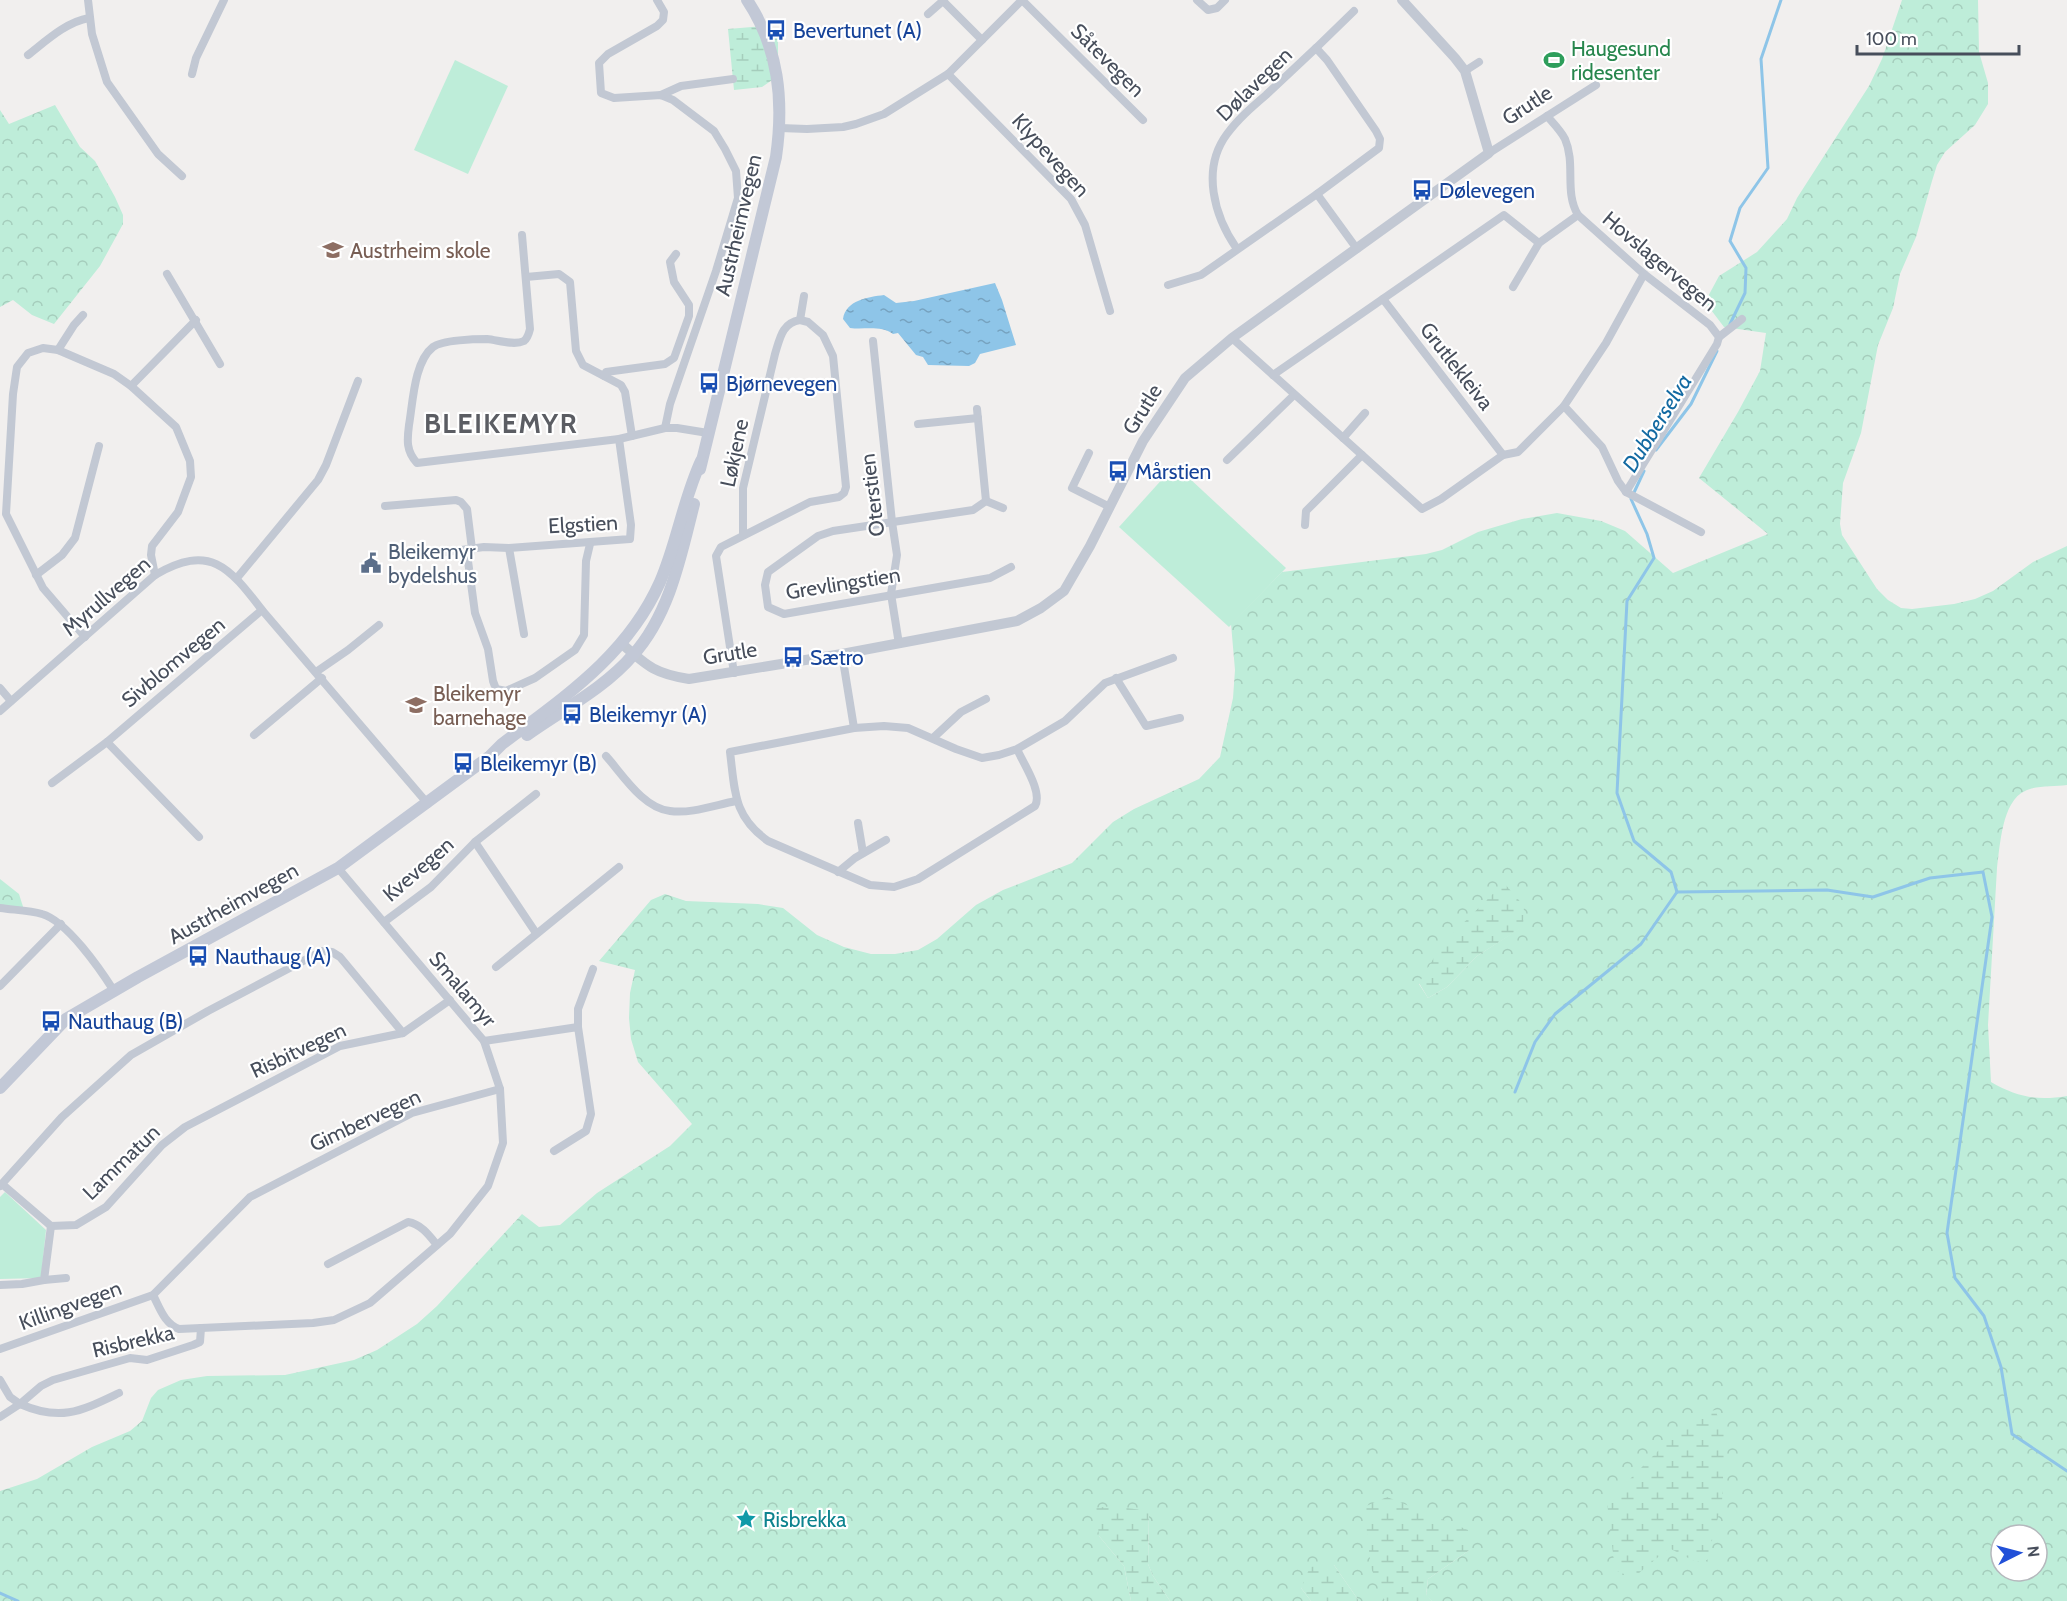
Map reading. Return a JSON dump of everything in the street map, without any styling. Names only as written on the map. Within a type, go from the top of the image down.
[{"type":"main road","name":"Austrheimvegen","points":[[490,756],[505,750],[601,684],[634,654],[652,627],[674,580],[776,157],[780,128],[779,88],[771,48],[747,0]]},
{"type":"main road","name":"Austrheimvegen","points":[[0,1088],[66,1019],[338,868],[428,804],[603,665],[633,630],[660,583],[692,480],[701,461]]},
{"type":"street","points":[[88,0],[92,34],[106,82],[158,154],[182,176]]},
{"type":"street","points":[[192,74],[196,58],[224,0]]},
{"type":"street","points":[[657,0],[664,12],[663,20],[598,63],[601,93],[614,98],[661,95],[681,86],[733,79]]},
{"type":"street","name":"Såtevegen","points":[[780,128],[807,129],[856,124],[884,114],[948,74],[1022,0],[1143,120]]},
{"type":"street","points":[[1197,0],[1209,10],[1217,8],[1225,0]]},
{"type":"street","points":[[1402,0],[1465,71],[1489,153]]},
{"type":"street","points":[[928,14],[944,1],[982,40]]},
{"type":"street","name":"Dølavegen","points":[[1237,249],[1228,236],[1219,215],[1212,190],[1214,161],[1220,146],[1239,119],[1353,11]]},
{"type":"street","points":[[28,55],[68,26],[89,18]]},
{"type":"street","name":"Dølavegen","points":[[1168,285],[1201,275],[1377,151],[1381,144],[1376,131],[1327,60],[1316,48]]},
{"type":"street","points":[[1465,71],[1479,62]]},
{"type":"street","name":"Klypevegen","points":[[948,74],[1071,199],[1085,225],[1110,311]]},
{"type":"street","name":"Grutle","points":[[622,644],[654,671],[689,679],[899,644],[1017,621],[1041,608],[1064,591],[1143,441],[1185,378],[1232,338],[1489,153],[1596,85]]},
{"type":"street","points":[[661,95],[673,100],[714,131],[736,171],[738,198],[716,271],[670,404],[665,428]]},
{"type":"street","name":"Hovslagervegen","points":[[1547,116],[1564,137],[1569,151],[1572,206],[1578,215],[1644,274],[1710,325],[1719,337]]},
{"type":"street","points":[[1317,194],[1358,249]]},
{"type":"street","points":[[1273,375],[1504,214],[1539,243]]},
{"type":"street","name":"Hovslagervegen","points":[[1513,288],[1539,243],[1578,215]]},
{"type":"street","points":[[522,235],[530,329],[528,336],[516,342],[486,339],[443,343],[432,348],[417,376],[407,439],[410,455],[417,463],[619,439],[665,428],[708,433]]},
{"type":"street","points":[[604,376],[606,372],[665,364],[674,358],[689,316],[689,305],[674,282],[670,261],[676,254]]},
{"type":"street","points":[[167,274],[220,364]]},
{"type":"street","points":[[525,277],[559,274],[570,282],[576,351],[583,365],[621,385],[625,392],[632,436]]},
{"type":"street","points":[[1232,338],[1422,509],[1441,499],[1503,455],[1518,452],[1564,406],[1606,343],[1644,274]]},
{"type":"street","points":[[734,673],[716,556],[721,547],[810,502],[839,497],[844,493],[846,487],[833,356],[823,335],[808,322],[800,320],[804,296]]},
{"type":"street","name":"Grutlekleiva","points":[[1383,299],[1503,455]]},
{"type":"street","points":[[58,350],[83,315]]},
{"type":"street","name":"Hovslagervegen","points":[[1626,492],[1717,344],[1719,337],[1742,319]]},
{"type":"street","points":[[131,386],[196,320]]},
{"type":"street","name":"Løkjene","points":[[743,534],[743,488],[775,354],[782,332],[787,325],[800,320]]},
{"type":"street","name":"Oterstien","points":[[873,340],[897,555],[891,594],[899,644]]},
{"type":"street","points":[[85,638],[43,588],[3,515],[10,420],[17,367],[28,353],[43,348],[58,350],[114,374],[131,386],[176,427],[190,461],[191,477],[178,512],[152,546],[151,555],[155,575]]},
{"type":"street","points":[[237,578],[318,480],[358,381]]},
{"type":"street","points":[[1227,460],[1294,395]]},
{"type":"street","points":[[1564,406],[1602,447],[1618,481],[1626,492],[1701,532]]},
{"type":"street","points":[[1343,438],[1365,413]]},
{"type":"street","points":[[918,424],[977,414],[986,501],[1004,508]]},
{"type":"street","name":"Elgstien","points":[[408,557],[484,547],[590,544],[630,539],[631,525],[619,439]]},
{"type":"street","points":[[36,575],[62,555],[75,538],[99,446]]},
{"type":"street","points":[[1089,453],[1072,488],[1110,507]]},
{"type":"street","points":[[1305,525],[1306,511],[1362,455]]},
{"type":"street","points":[[385,506],[456,500],[461,502],[466,509],[472,549],[468,561],[475,613],[488,649],[496,689],[506,691],[536,678],[553,666],[575,650],[584,635],[586,561],[590,544]]},
{"type":"street","name":"Grevlingstien","points":[[986,501],[974,510],[846,528],[818,536],[768,572],[765,585],[768,607],[784,614],[990,578],[1011,567]]},
{"type":"street","points":[[509,548],[525,634]]},
{"type":"street","name":"Myrullvegen","points":[[0,711],[155,575],[173,565],[187,561],[211,562],[224,567],[237,578],[428,804]]},
{"type":"street","name":"Sivblomvegen","points":[[52,783],[107,742],[262,610]]},
{"type":"street","points":[[254,735],[319,675],[379,625]]},
{"type":"street","points":[[842,654],[854,728]]},
{"type":"street","points":[[1017,750],[1038,801],[1029,811],[918,879],[894,887],[870,885],[768,842],[749,825],[736,801],[730,752],[854,728],[884,726],[908,728],[982,758],[1017,750],[1065,721],[1105,683],[1173,658]]},
{"type":"street","points":[[1116,678],[1146,726],[1180,718]]},
{"type":"street","points":[[0,688],[11,701]]},
{"type":"street","points":[[933,738],[961,712],[986,699]]},
{"type":"street","points":[[107,742],[199,837]]},
{"type":"street","points":[[606,756],[648,802],[668,812],[736,801]]},
{"type":"street","name":"Kvevegen","points":[[384,922],[431,887],[475,842],[536,794]]},
{"type":"street","points":[[858,823],[863,853]]},
{"type":"street","points":[[838,872],[863,853],[886,840]]},
{"type":"street","name":"Kvevegen","points":[[475,842],[536,933]]},
{"type":"street","points":[[496,967],[619,867]]},
{"type":"street","name":"Smalamyr","points":[[322,1322],[334,1320],[370,1303],[450,1234],[488,1186],[503,1143],[500,1089],[484,1041],[338,868]]},
{"type":"street","points":[[0,908],[42,914],[61,924],[103,973],[114,991]]},
{"type":"street","points":[[0,986],[61,924]]},
{"type":"street","points":[[44,1281],[51,1226],[1,1185],[62,1117],[131,1055],[178,1027],[322,951],[332,952],[340,957],[403,1033]]},
{"type":"street","points":[[554,1151],[586,1131],[591,1114],[578,1028],[578,1009],[593,969]]},
{"type":"street","name":"Risbitvegen","points":[[213,1112],[340,1046],[403,1033],[450,1000]]},
{"type":"street","points":[[484,1041],[578,1028]]},
{"type":"street","name":"Gimbervegen","points":[[250,1197],[412,1113],[500,1089]]},
{"type":"street","name":"Lammatun","points":[[51,1226],[76,1225],[106,1207],[162,1145],[184,1127],[213,1112]]},
{"type":"street","name":"Killingvegen","points":[[0,1349],[153,1295],[250,1197]]},
{"type":"street","points":[[328,1264],[408,1222],[415,1223],[423,1229],[437,1245]]},
{"type":"street","points":[[0,1285],[66,1278]]},
{"type":"street","name":"Killingvegen","points":[[153,1295],[171,1326],[179,1329],[201,1328]]},
{"type":"street","name":"Risbrekka","points":[[0,1417],[52,1380],[130,1358],[147,1360],[193,1345],[200,1342],[201,1328],[322,1322]]},
{"type":"street","points":[[0,1380],[10,1397],[21,1404],[48,1414],[70,1413],[119,1394]]},
{"type":"green space","points":[[1902,0],[1978,0],[1979,52],[1988,83],[1988,104],[1975,125],[1945,152],[1937,165],[1916,237],[1900,274],[1893,308],[1878,345],[1861,433],[1843,483],[1840,524],[1842,535],[1877,589],[1901,608],[1912,609],[1954,604],[1975,599],[1993,591],[2033,562],[2067,546],[2067,785],[2029,789],[2017,796],[2007,814],[1997,868],[1988,1025],[1991,1082],[2027,1097],[2067,1096],[2067,1601],[1432,1601],[1426,1596],[1428,1579],[1471,1549],[1385,1601],[1359,1601],[1334,1565],[1301,1588],[1311,1601],[1170,1601],[1153,1576],[1148,1564],[1149,1511],[1099,1536],[1124,1566],[1131,1601],[0,1601],[0,1491],[37,1479],[92,1447],[130,1431],[142,1421],[151,1398],[158,1390],[181,1380],[207,1376],[285,1375],[354,1360],[377,1350],[417,1324],[437,1306],[522,1214],[539,1227],[560,1225],[597,1193],[670,1146],[692,1124],[638,1062],[631,1039],[629,1018],[630,993],[635,970],[599,961],[651,900],[665,894],[686,901],[758,904],[783,908],[817,935],[844,947],[871,954],[895,954],[918,950],[937,939],[976,905],[1003,890],[1072,863],[1113,822],[1134,809],[1199,779],[1220,757],[1233,698],[1235,670],[1231,624],[1282,572],[1426,554],[1442,550],[1478,532],[1522,519],[1557,513],[1601,521],[1625,531],[1673,573],[1768,534],[1699,478],[1760,371],[1766,333],[1724,327],[1705,302],[1719,276],[1757,252],[1787,219],[1797,198],[1869,86],[1882,59]],"holes":[[[1522,927],[1477,956],[1447,987],[1428,998],[1419,984]]]},
{"type":"green space","points":[[765,26],[778,36],[778,76],[762,87],[734,90],[728,29]]},
{"type":"green space","points":[[455,60],[508,86],[468,174],[414,150]]},
{"type":"green space","points":[[55,105],[80,147],[95,161],[123,215],[123,224],[100,266],[54,324],[32,315],[13,300],[0,307],[0,110],[9,124]]},
{"type":"green space","points":[[1175,465],[1286,568],[1229,627],[1119,527]]},
{"type":"green space","points":[[0,879],[19,894],[25,913],[0,908]]},
{"type":"green space","points":[[1504,883],[1524,906],[1523,927],[1477,956],[1447,987],[1428,998],[1419,983],[1442,944]]},
{"type":"green space","points":[[5,1192],[46,1230],[41,1278],[0,1279],[0,1197]]},
{"type":"green space","points":[[1715,1410],[1725,1433],[1722,1502],[1707,1560],[1696,1562],[1669,1548],[1633,1578],[1615,1570],[1607,1502],[1692,1417]]},
{"type":"green space","points":[[1387,1497],[1468,1530],[1471,1549],[1428,1579],[1426,1595],[1432,1601],[1385,1601],[1371,1568],[1364,1507]]},
{"type":"green space","points":[[1112,1506],[1149,1511],[1148,1564],[1153,1576],[1170,1601],[1131,1601],[1124,1566],[1099,1536],[1096,1508]]},
{"type":"green space","points":[[1334,1565],[1359,1601],[1311,1601],[1301,1588],[1310,1567]]},
{"type":"water","points":[[995,283],[1016,345],[980,354],[975,363],[969,366],[928,365],[923,357],[916,355],[898,333],[893,334],[878,329],[850,328],[843,319],[848,308],[853,304],[871,297],[884,295],[896,303],[914,301]]},
{"type":"waterway","name":"Dubberselva","points":[[1730,324],[1745,293],[1746,268],[1730,241],[1740,208],[1768,168],[1761,59],[1781,0]]},
{"type":"waterway","name":"Dubberselva","points":[[1656,450],[1691,404],[1717,351]]},
{"type":"waterway","name":"Dubberselva","points":[[1644,471],[1631,499],[1647,534],[1654,558],[1627,601],[1617,793],[1634,841],[1671,872],[1677,892]]},
{"type":"waterway","points":[[1677,892],[1827,890],[1873,897],[1930,878],[1983,872],[1992,917],[1947,1233],[1955,1278],[1984,1316],[2001,1367],[2012,1434],[2067,1471]]},
{"type":"waterway","points":[[1515,1092],[1535,1042],[1555,1014],[1641,944],[1677,892]]},
{"type":"waterway","points":[[0,1593],[18,1601]]},
{"type":"place","name":"Bevertunet (A)","points":[[776,30]]},
{"type":"place","name":"Haugesund ridesenter","points":[[1554,60]]},
{"type":"place","name":"Dølevegen","points":[[1422,190]]},
{"type":"place","name":"Austrheim skole","points":[[333,250]]},
{"type":"place","name":"Bjørnevegen","points":[[709,383]]},
{"type":"place","name":"Mårstien","points":[[1118,471]]},
{"type":"place","name":"Bleikemyr bydelshus","points":[[371,563]]},
{"type":"place","name":"Sætro","points":[[793,657]]},
{"type":"place","name":"Bleikemyr barnehage","points":[[416,705]]},
{"type":"place","name":"Bleikemyr (A)","points":[[572,714]]},
{"type":"place","name":"Bleikemyr (B)","points":[[463,763]]},
{"type":"place","name":"Nauthaug (A)","points":[[198,956]]},
{"type":"place","name":"Nauthaug (B)","points":[[51,1021]]},
{"type":"place","name":"Risbrekka","points":[[746,1519]]},
{"type":"district","name":"BLEIKEMYR","points":[[501,423]]}]
